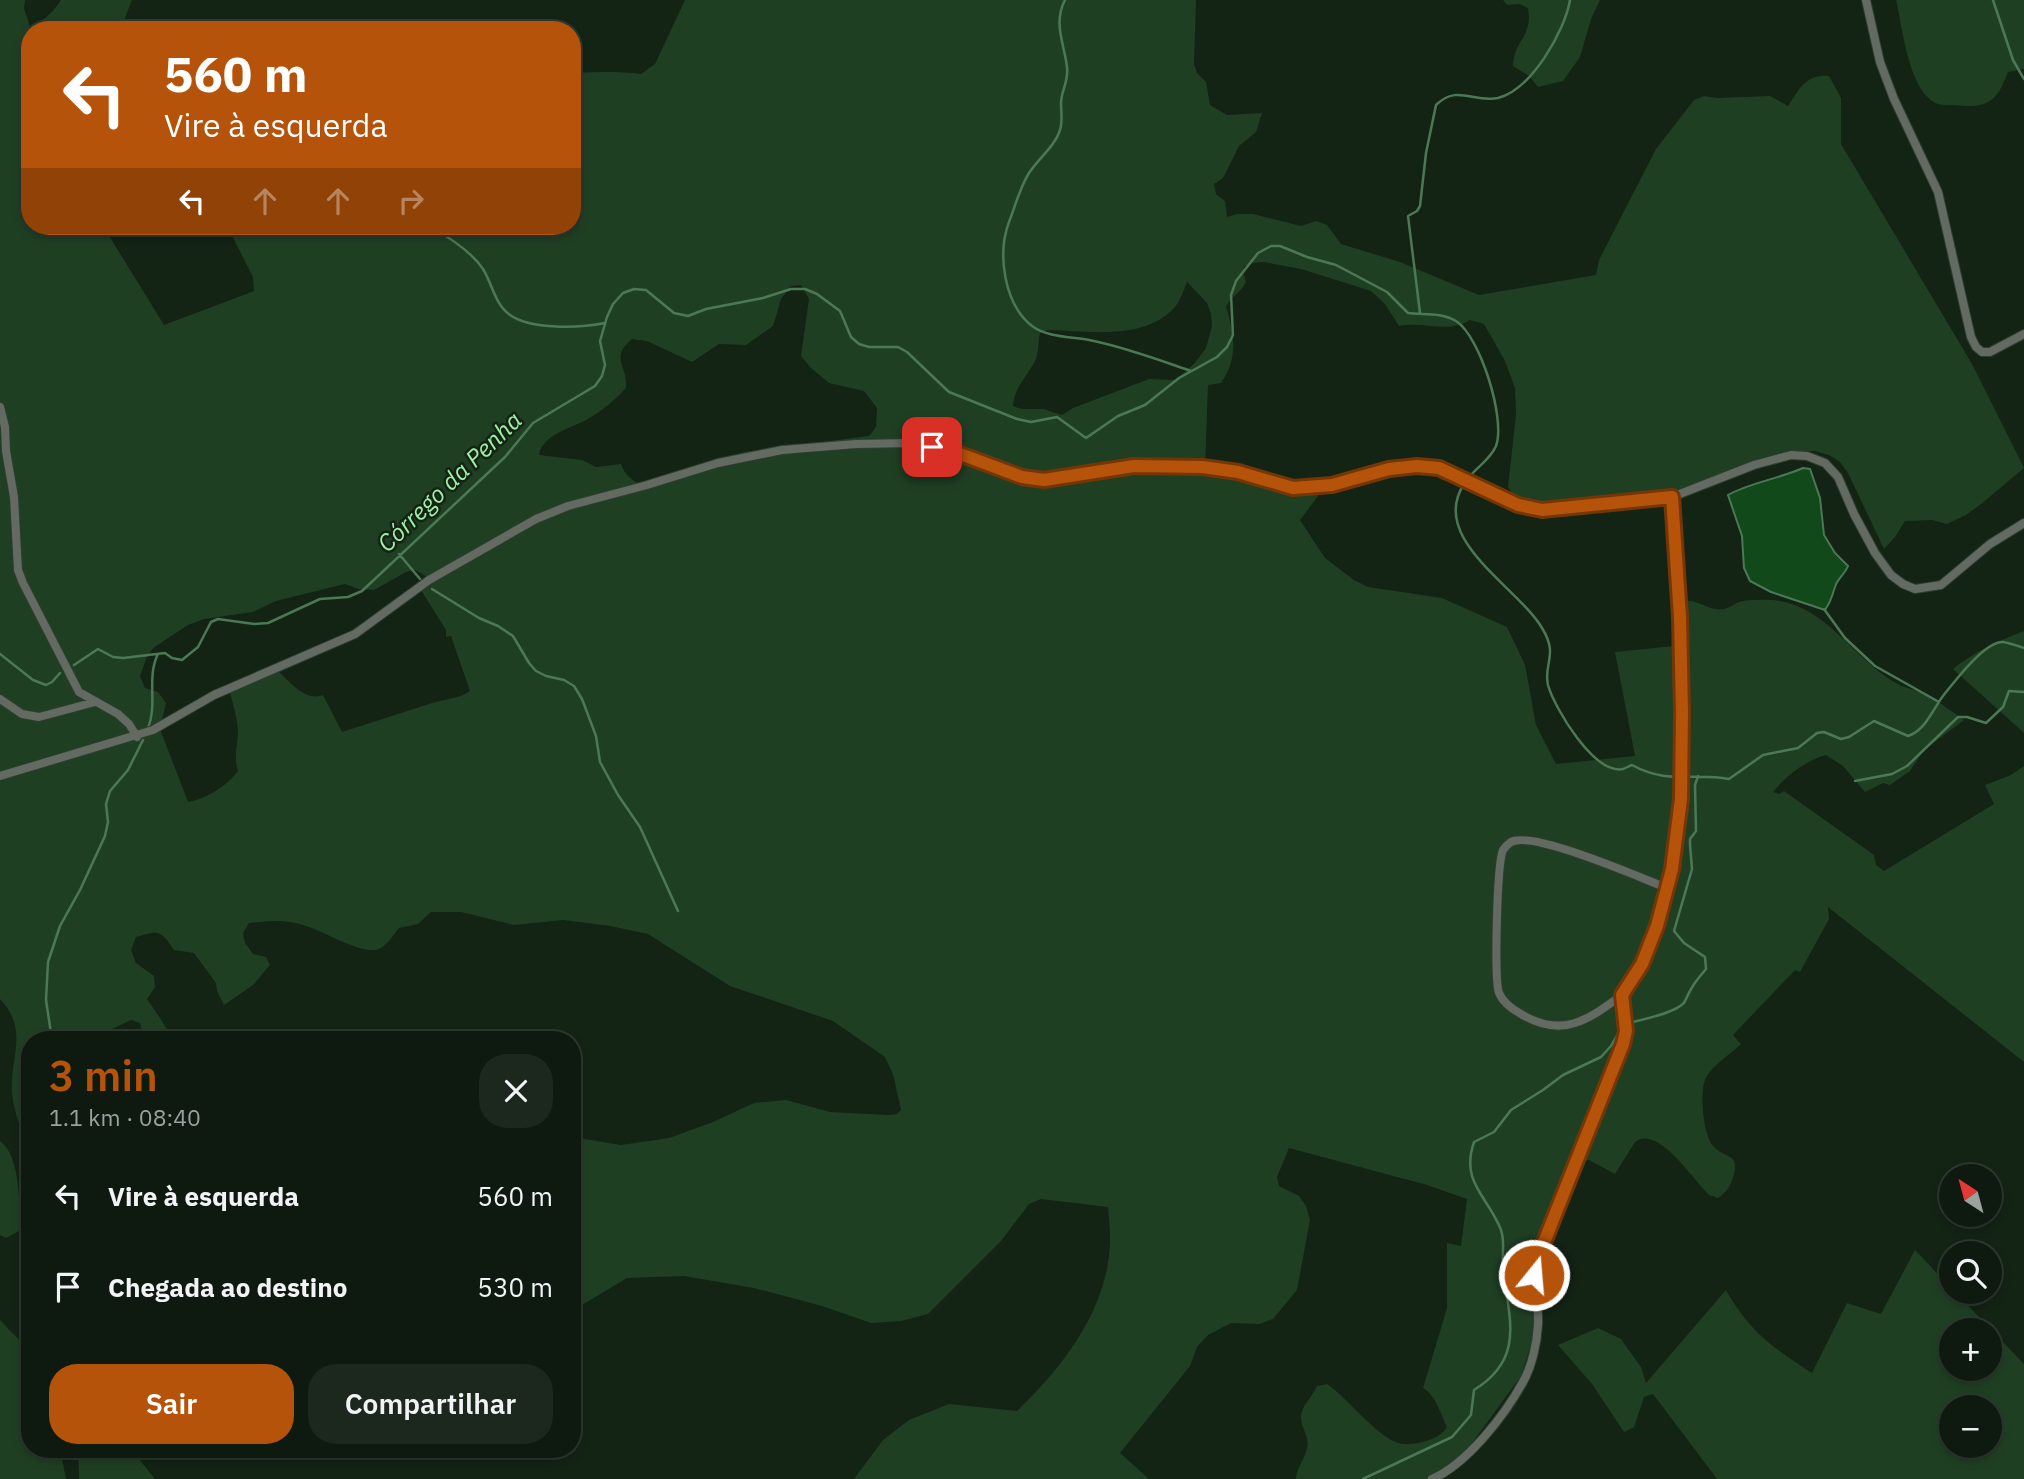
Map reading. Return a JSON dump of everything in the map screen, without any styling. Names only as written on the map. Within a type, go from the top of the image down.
[{"type":"street","points":[[1866,0],[1885,74],[1938,192],[1971,337],[1982,352],[1990,352],[2024,334]]},
{"type":"street","points":[[0,407],[14,497],[18,570],[79,692],[118,714],[129,724],[137,737]]},
{"type":"street","points":[[0,776],[137,737],[214,695],[355,634],[429,580],[536,519],[600,496],[718,463],[782,450],[912,443],[952,451],[1022,477],[1044,480],[1134,466],[1203,467],[1238,472],[1293,488],[1332,485],[1389,469],[1417,466],[1439,468],[1518,505],[1542,510],[1672,497],[1755,465],[1791,455],[1807,456],[1825,463],[1838,477],[1875,553],[1891,575],[1915,589],[1941,585],[1990,544],[2024,523]]},
{"type":"street","points":[[1667,888],[1556,846],[1524,840],[1511,842],[1503,849],[1497,891],[1496,972],[1499,994],[1508,1006],[1545,1024],[1565,1027],[1581,1023],[1622,995],[1642,964],[1657,926],[1667,888],[1672,869],[1682,772],[1680,617],[1672,497]]},
{"type":"street","points":[[0,699],[22,714],[39,717],[95,702]]},
{"type":"street","points":[[1432,1479],[1461,1461],[1492,1426],[1524,1381],[1535,1349],[1538,1324],[1534,1275],[1537,1260],[1623,1044],[1626,1031],[1622,995]]},
{"type":"shaded area","points":[[0,0],[25,0],[24,8],[28,21],[21,21],[21,235],[109,235],[164,325],[254,291],[253,277],[232,235],[581,235],[581,73],[641,74],[655,64],[685,0],[1196,0],[1194,64],[1197,73],[1206,82],[1210,105],[1227,115],[1262,113],[1256,132],[1239,146],[1223,178],[1214,184],[1216,194],[1225,201],[1227,217],[1253,214],[1301,226],[1316,221],[1327,225],[1341,244],[1400,262],[1479,295],[1596,275],[1599,260],[1656,149],[1694,100],[1704,96],[1770,96],[1788,106],[1809,80],[1829,76],[1841,98],[1841,144],[1972,364],[2024,468],[1966,515],[1947,524],[1932,520],[1905,521],[1884,549],[1848,473],[1840,462],[1815,451],[1781,452],[1719,479],[1654,497],[1536,507],[1515,497],[1508,487],[1516,414],[1515,388],[1505,361],[1484,324],[1470,320],[1445,327],[1399,326],[1385,304],[1371,291],[1301,269],[1264,262],[1244,267],[1246,282],[1226,307],[1233,336],[1230,365],[1221,383],[1208,385],[1205,469],[1296,490],[1322,486],[1300,520],[1325,558],[1368,587],[1442,598],[1507,627],[1525,665],[1536,725],[1556,764],[1635,756],[1615,652],[1684,645],[1684,601],[1719,609],[1742,601],[1760,600],[1781,601],[1800,607],[1817,617],[1894,682],[1929,696],[1964,720],[1924,750],[1910,771],[1890,785],[1883,783],[1865,792],[1843,766],[1826,755],[1797,769],[1773,792],[1779,794],[1784,791],[1874,855],[1876,865],[1884,871],[1994,804],[1985,785],[2011,775],[2024,766],[2024,1062],[1828,907],[1829,919],[1800,972],[1795,970],[1733,1035],[1741,1044],[1717,1064],[1706,1078],[1703,1102],[1707,1132],[1713,1146],[1730,1157],[1735,1164],[1728,1189],[1718,1198],[1709,1195],[1665,1147],[1644,1139],[1635,1142],[1615,1174],[1589,1160],[1582,1161],[1540,1270],[1536,1328],[1521,1376],[1459,1461],[1433,1479],[1296,1479],[1308,1444],[1301,1420],[1302,1412],[1317,1386],[1327,1384],[1380,1433],[1398,1443],[1427,1441],[1447,1428],[1435,1400],[1423,1388],[1447,1308],[1447,1243],[1461,1246],[1467,1199],[1427,1185],[1289,1148],[1277,1177],[1279,1186],[1299,1196],[1306,1206],[1310,1220],[1297,1290],[1273,1319],[1259,1324],[1231,1323],[1208,1335],[1197,1347],[1190,1366],[1120,1453],[1149,1479],[854,1479],[883,1440],[909,1420],[949,1404],[1017,1411],[1051,1375],[1092,1312],[1108,1265],[1110,1240],[1108,1207],[1041,1199],[1029,1204],[1001,1241],[928,1314],[901,1321],[871,1323],[822,1306],[754,1288],[684,1276],[627,1278],[581,1306],[581,1138],[621,1145],[669,1138],[754,1103],[786,1100],[830,1112],[897,1114],[901,1110],[893,1074],[885,1057],[833,1021],[730,986],[648,934],[610,926],[563,920],[514,925],[461,912],[431,912],[418,924],[399,928],[380,949],[368,950],[296,923],[249,923],[243,933],[245,943],[253,954],[266,957],[270,965],[253,985],[224,1005],[216,983],[194,953],[174,950],[162,935],[150,933],[136,937],[131,950],[136,963],[154,976],[155,987],[147,999],[168,1031],[142,1031],[140,1023],[131,1020],[112,1031],[21,1031],[21,1129],[12,1093],[16,1034],[9,1011],[0,999]],"holes":[[[1187,282],[1207,303],[1212,326],[1206,348],[1194,364],[1175,380],[1149,379],[1073,408],[1062,415],[1043,409],[1021,409],[1013,406],[1018,388],[1036,358],[1040,333],[1048,330],[1115,332],[1148,325],[1163,318],[1175,307]],[[801,285],[809,299],[801,356],[829,383],[864,391],[877,408],[876,427],[869,436],[744,452],[642,485],[629,477],[621,464],[596,467],[582,460],[539,455],[541,448],[551,437],[597,413],[626,388],[621,357],[625,346],[632,339],[647,341],[692,362],[719,344],[746,345],[773,326],[781,299],[791,286]],[[415,570],[427,577],[421,590],[446,630],[446,637],[451,636],[470,691],[342,732],[323,695],[310,696],[304,693],[278,671],[229,690],[237,726],[238,771],[216,791],[188,802],[160,729],[166,703],[158,692],[145,688],[140,676],[153,648],[188,625],[204,619],[253,612],[276,601],[345,584],[358,589],[374,590],[406,572]]]},
{"type":"shaded area","points":[[61,0],[132,0],[122,21],[42,21]]},
{"type":"shaded area","points":[[1503,0],[1600,0],[1591,19],[1580,57],[1563,81],[1538,87],[1529,76],[1513,66],[1516,50],[1528,26],[1528,8],[1519,4],[1507,5]]},
{"type":"shaded area","points":[[1896,0],[2024,0],[2024,69],[2008,72],[1998,93],[1989,102],[1975,106],[1938,104],[1928,97],[1913,73]]},
{"type":"shaded area","points":[[1803,468],[1810,469],[1820,498],[1824,535],[1835,553],[1848,566],[1836,584],[1825,610],[1771,592],[1750,581],[1744,568],[1742,536],[1728,495]]},
{"type":"shaded area","points":[[2024,631],[2024,733],[1953,669],[1987,647]]},
{"type":"shaded area","points":[[0,1141],[12,1158],[19,1196],[19,1231],[6,1238],[0,1235]]},
{"type":"shaded area","points":[[1915,1250],[1939,1275],[1939,1304],[1966,1304],[1980,1318],[1939,1318],[1939,1381],[2002,1381],[2002,1341],[2024,1364],[2024,1479],[1717,1479],[1653,1394],[1644,1397],[1634,1427],[1624,1432],[1592,1384],[1558,1345],[1598,1328],[1621,1339],[1641,1367],[1646,1383],[1726,1290],[1744,1317],[1763,1338],[1812,1373],[1847,1303],[1881,1314]]},
{"type":"shaded area","points":[[0,1320],[21,1342],[21,1458],[62,1458],[66,1479],[0,1479]]},
{"type":"shaded area","points":[[78,1458],[138,1458],[155,1479],[79,1479]]},
{"type":"waterway","points":[[1065,0],[1060,17],[1067,72],[1061,99],[1061,127],[1054,142],[1026,179],[1009,222],[1004,249],[1005,278],[1009,292],[1022,317],[1039,330],[1119,347],[1191,371]]},
{"type":"waterway","points":[[1420,313],[1408,216],[1420,206],[1426,153],[1436,105],[1444,99],[1458,95],[1498,98],[1522,84],[1554,43],[1570,0]]},
{"type":"waterway","points":[[1993,0],[2013,60],[2024,79]]},
{"type":"waterway","points":[[444,235],[478,262],[501,306],[519,320],[569,327],[605,323]]},
{"type":"waterway","name":"Córrego da Penha","points":[[74,665],[98,649],[113,657],[165,653],[182,660],[198,647],[211,622],[218,619],[254,624],[268,623],[320,599],[348,597],[362,591],[505,457],[533,423],[595,386],[605,365],[600,341],[607,317],[613,304],[623,293],[634,289],[646,290],[674,313],[688,316],[706,309],[763,298],[791,289],[805,289],[817,294],[840,311],[851,337],[859,344],[869,347],[898,347],[907,352],[949,392],[1017,419],[1031,422],[1057,417],[1086,438],[1118,416],[1145,405],[1179,378],[1217,357],[1227,347],[1233,335],[1231,295],[1236,281],[1258,253],[1271,246],[1280,246],[1336,265],[1387,292],[1408,313],[1444,316],[1456,321],[1465,330],[1474,343],[1489,379],[1498,433],[1494,450],[1471,475]]},
{"type":"waterway","name":"Córrego da Penha","points":[[1464,484],[1456,504],[1458,524],[1467,543],[1480,561],[1542,628],[1550,652],[1548,685],[1558,708],[1588,751],[1612,768],[1623,769],[1632,765],[1657,775],[1729,779],[1763,755],[1798,748],[1817,733],[1824,732],[1841,739],[1874,721],[1908,736],[1924,725],[1954,682],[1970,663],[1988,648],[2003,642],[2024,648]]},
{"type":"waterway","points":[[399,554],[420,579]]},
{"type":"waterway","points":[[432,589],[513,636],[536,671],[574,686],[596,736],[600,762],[640,827],[678,911]]},
{"type":"waterway","points":[[1824,609],[1845,638],[1875,666],[1939,702]]},
{"type":"waterway","name":"Córrego da Penha","points":[[0,654],[33,680],[46,685],[60,673]]},
{"type":"waterway","points":[[148,728],[152,710],[153,672],[158,654]]},
{"type":"waterway","points":[[1855,781],[1892,774],[1907,766],[1958,717],[1986,723],[2003,707],[2009,691],[2024,692]]},
{"type":"waterway","points":[[51,1031],[46,1000],[48,962],[60,926],[105,836],[108,822],[106,804],[110,791],[128,770],[143,740]]},
{"type":"waterway","points":[[1629,1023],[1660,1015],[1682,1005],[1706,969],[1705,957],[1684,943],[1674,931],[1692,869],[1690,839],[1696,831],[1695,785],[1698,776]]},
{"type":"waterway","points":[[1363,1479],[1452,1437],[1471,1415],[1474,1390],[1491,1377],[1502,1363],[1508,1348],[1510,1316],[1502,1234],[1496,1218],[1473,1179],[1470,1168],[1474,1142],[1494,1132],[1511,1110],[1563,1075],[1601,1057],[1621,1029]]},
{"type":"route","points":[[932,447],[952,451],[1022,477],[1044,480],[1134,466],[1203,467],[1238,472],[1293,488],[1332,485],[1389,469],[1417,466],[1439,468],[1518,505],[1542,510],[1672,497],[1680,617],[1682,757],[1681,799],[1672,869],[1657,926],[1642,964],[1622,995],[1626,1031],[1623,1044],[1537,1260],[1534,1275]]}]
